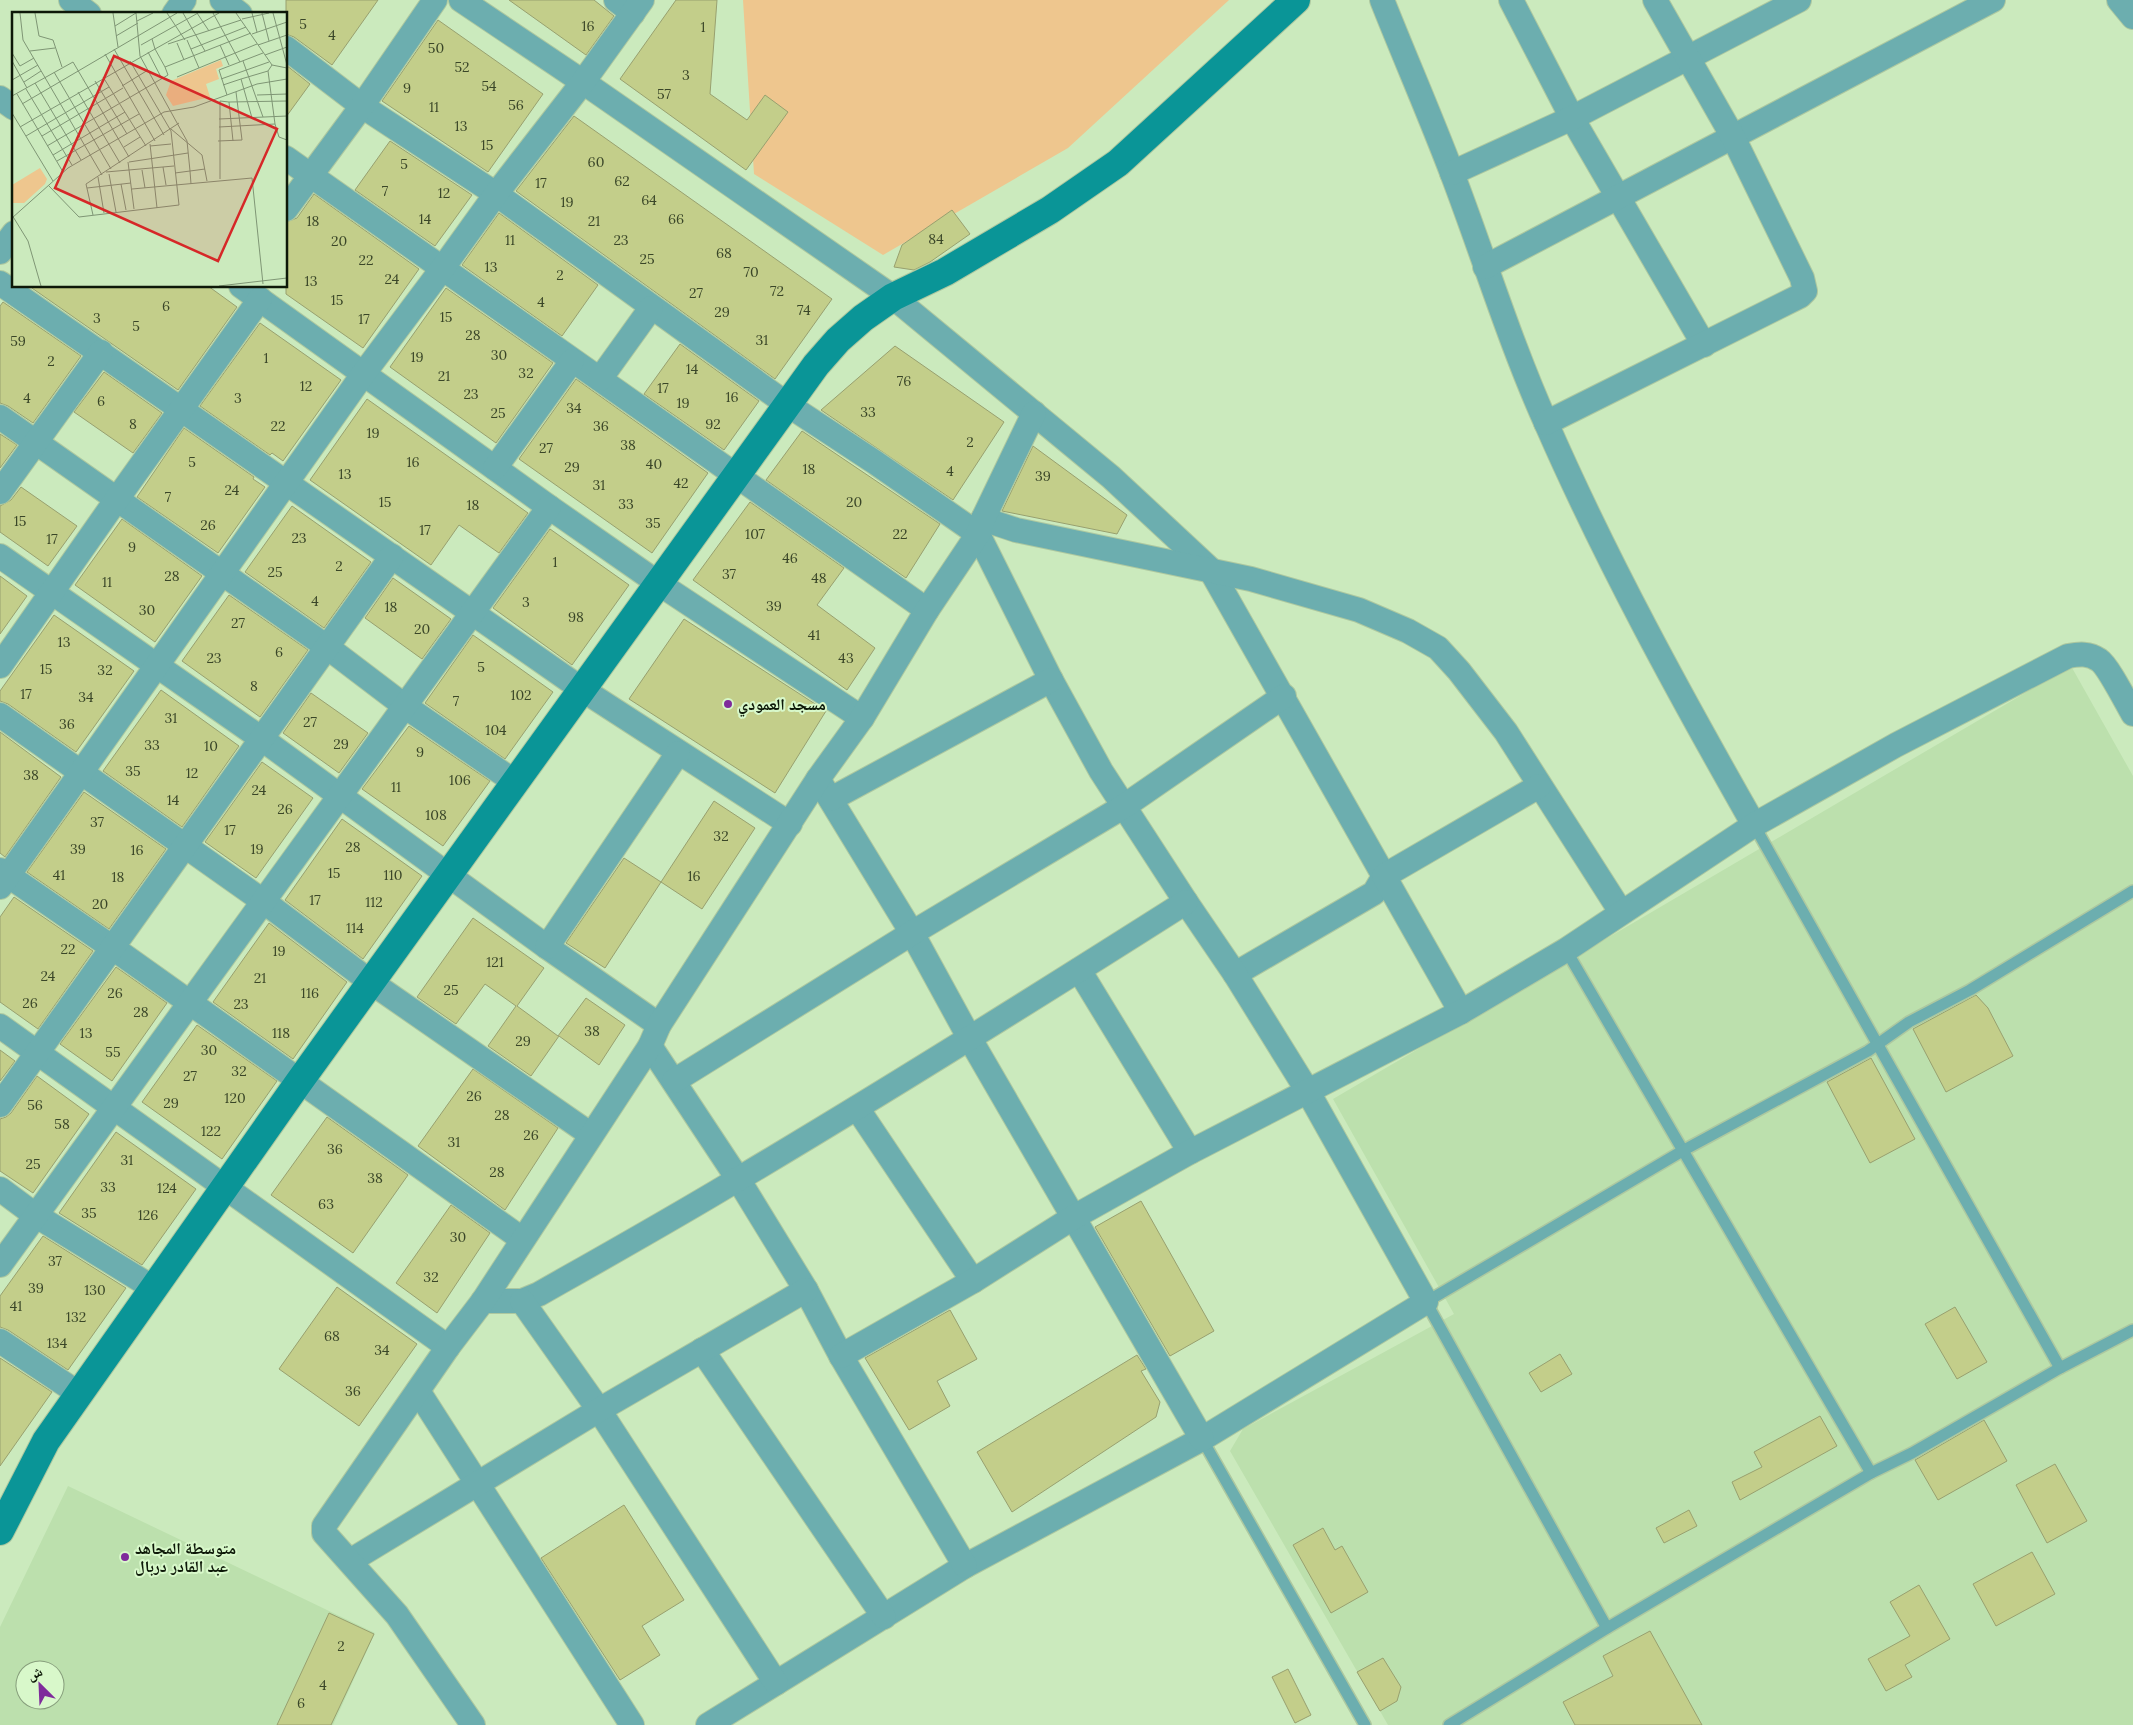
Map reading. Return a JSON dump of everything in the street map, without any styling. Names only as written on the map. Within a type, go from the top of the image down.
[{"type":"main road","points":[[4,1513],[46,1440],[78,1393],[154,1289],[299,1082],[816,365],[838,340],[863,318],[893,296],[945,272],[1050,210],[1118,163],[1296,0]]},
{"type":"street","points":[[71,0],[86,12]]},
{"type":"street","points":[[175,12],[184,0]]},
{"type":"street","points":[[222,0],[237,12]]},
{"type":"street","points":[[288,207],[362,106],[435,0]]},
{"type":"street","points":[[460,0],[583,82],[893,296],[1111,477],[1210,569],[1284,696],[1462,1012]]},
{"type":"street","points":[[1382,0],[1452,173],[1485,267],[1546,423],[1608,554],[1719,764],[1754,825]]},
{"type":"street","points":[[1511,0],[1572,118],[1704,345]]},
{"type":"street","points":[[1546,423],[1704,345],[1800,296],[1805,291],[1802,278],[1733,137],[1655,0]]},
{"type":"street","points":[[1452,173],[1572,118],[1799,0]]},
{"type":"street","points":[[1485,267],[1619,198],[1932,30],[1993,0]]},
{"type":"street","points":[[2120,0],[2133,17]]},
{"type":"street","points":[[522,1239],[299,1082],[114,948],[3,878],[81,774],[285,482],[364,373],[496,194],[583,82],[630,4]]},
{"type":"street","points":[[288,50],[362,106],[496,194],[788,404],[876,463],[980,527],[1025,532],[1210,569],[1359,610],[1408,631],[1438,648],[1459,671],[1506,732],[1621,912]]},
{"type":"street","points":[[0,98],[12,107]]},
{"type":"street","points":[[288,159],[928,610]]},
{"type":"street","points":[[0,252],[12,236]]},
{"type":"street","points":[[0,283],[582,690],[790,824]]},
{"type":"street","points":[[244,288],[658,583],[862,718]]},
{"type":"street","points":[[0,666],[117,498],[260,299]]},
{"type":"street","points":[[600,379],[652,308]]},
{"type":"street","points":[[0,492],[101,352]]},
{"type":"street","points":[[495,468],[572,360]]},
{"type":"street","points":[[473,1725],[397,1615],[324,1533],[324,1526],[448,1347],[483,1301],[818,779],[862,718],[980,527],[1034,413]]},
{"type":"street","points":[[0,417],[327,647],[406,707],[515,782]]},
{"type":"street","points":[[0,1265],[35,1214],[406,707],[549,507]]},
{"type":"street","points":[[708,1725],[966,1566],[1202,1438],[1426,1302],[1307,1090],[1236,974],[1123,807],[1051,680],[980,527]]},
{"type":"street","points":[[0,556],[341,795],[547,947],[654,1036],[674,1081],[806,1290],[841,1356],[966,1566]]},
{"type":"street","points":[[0,1105],[114,948],[392,556]]},
{"type":"street","points":[[841,1356],[973,1281],[1074,1217],[1190,1152],[1307,1090],[1462,1012],[1566,950],[1754,825],[1896,745],[2068,656],[2079,654],[2091,656],[2101,661],[2133,714]]},
{"type":"street","points":[[831,800],[1051,680]]},
{"type":"street","points":[[674,1081],[912,933],[1123,807],[1284,696]]},
{"type":"street","points":[[0,715],[81,774],[263,900],[372,983],[590,1134]]},
{"type":"street","points":[[547,947],[678,753]]},
{"type":"street","points":[[818,779],[912,933],[970,1039],[1202,1438]]},
{"type":"street","points":[[1236,974],[1374,893],[1384,876],[1539,786]]},
{"type":"street","points":[[483,1301],[522,1301],[539,1294],[738,1180],[857,1108],[1186,902]]},
{"type":"street","points":[[1079,970],[1190,1152]]},
{"type":"street","points":[[0,1026],[113,1109],[225,1186],[448,1347]]},
{"type":"street","points":[[857,1108],[973,1281]]},
{"type":"street","points":[[0,1189],[35,1214],[154,1289]]},
{"type":"street","points":[[350,1561],[599,1410],[806,1290]]},
{"type":"street","points":[[522,1301],[599,1410],[776,1683]]},
{"type":"street","points":[[0,1340],[78,1393]]},
{"type":"street","points":[[702,1350],[884,1617]]},
{"type":"street","points":[[418,1390],[476,1484],[632,1725]]},
{"type":"lane","points":[[1754,825],[2060,1368]]},
{"type":"lane","points":[[1607,1628],[1426,1302],[1684,1150],[1878,1046],[1909,1022],[1970,990],[2133,891]]},
{"type":"lane","points":[[1566,950],[1871,1473]]},
{"type":"lane","points":[[1449,1725],[1607,1628],[1871,1473],[1912,1453],[2060,1368],[2133,1330]]},
{"type":"lane","points":[[1202,1438],[1365,1725]]},
{"type":"shaded area","points":[[743,0],[1229,0],[1068,148],[883,255],[754,174]]},
{"type":"shaded area","points":[[2071,666],[2133,776],[2133,1725],[1388,1725],[1230,1451],[1243,1429],[1454,1314],[1333,1099]]},
{"type":"shaded area","name":"متوسطة المجاهد عبد القادر دربال","points":[[68,1486],[375,1633],[333,1725],[0,1725],[0,1627]]},
{"type":"building","points":[[286,0],[378,0],[332,65],[294,37],[288,35],[288,12],[286,12]]},
{"type":"building","points":[[509,0],[594,0],[614,16],[586,55]]},
{"type":"building","points":[[676,0],[717,0],[710,94],[747,120],[765,95],[788,112],[746,170],[620,79]]},
{"type":"building","points":[[438,20],[543,94],[488,172],[382,101]]},
{"type":"building","points":[[288,67],[310,84],[288,114]]},
{"type":"building","points":[[574,116],[832,299],[775,379],[516,191]]},
{"type":"building","points":[[390,141],[472,195],[435,246],[355,190]]},
{"type":"building","points":[[314,194],[419,269],[363,348],[286,294],[286,288],[288,288],[288,221],[297,218]]},
{"type":"building","points":[[952,210],[970,234],[930,262],[914,270],[894,267],[902,245]]},
{"type":"building","points":[[499,213],[598,285],[562,336],[462,265]]},
{"type":"building","points":[[32,288],[211,288],[237,307],[178,390]]},
{"type":"building","points":[[446,288],[553,363],[496,443],[390,367]]},
{"type":"building","points":[[3,302],[81,356],[33,423],[8,406],[0,403],[0,306]]},
{"type":"building","points":[[260,323],[341,380],[283,461],[272,453],[270,455],[200,406]]},
{"type":"building","points":[[680,344],[759,401],[724,450],[644,394]]},
{"type":"building","points":[[895,346],[1004,422],[953,500],[821,410]]},
{"type":"building","points":[[104,372],[162,413],[133,453],[74,412]]},
{"type":"building","points":[[576,379],[708,473],[652,553],[519,459]]},
{"type":"building","points":[[367,399],[528,513],[499,553],[459,525],[431,565],[310,480]]},
{"type":"building","points":[[184,428],[254,477],[253,479],[265,487],[218,553],[137,497]]},
{"type":"building","points":[[802,431],[940,524],[906,578],[766,480]]},
{"type":"building","points":[[0,434],[17,445],[0,468]]},
{"type":"building","points":[[1033,446],[1127,515],[1117,534],[1002,511]]},
{"type":"building","points":[[21,487],[77,526],[48,566],[0,532],[0,506],[11,500]]},
{"type":"building","points":[[750,502],[844,568],[817,605],[875,648],[847,690],[693,580]]},
{"type":"building","points":[[292,506],[371,562],[324,628],[245,572]]},
{"type":"building","points":[[122,519],[202,576],[155,642],[75,585]]},
{"type":"building","points":[[550,529],[629,585],[572,665],[493,608]]},
{"type":"building","points":[[0,576],[27,596],[0,634]]},
{"type":"building","points":[[393,578],[451,619],[422,659],[365,618]]},
{"type":"building","points":[[229,595],[308,650],[260,717],[182,661]]},
{"type":"building","points":[[54,615],[134,671],[76,752],[8,704],[0,701],[0,691]]},
{"type":"building","name":"مسجد العمودي","points":[[684,619],[826,711],[775,793],[629,699]]},
{"type":"building","points":[[473,635],[553,692],[505,759],[425,703]]},
{"type":"building","points":[[161,690],[239,746],[182,827],[103,771]]},
{"type":"building","points":[[311,693],[368,733],[339,773],[283,733]]},
{"type":"building","points":[[409,726],[490,781],[443,846],[362,789]]},
{"type":"building","points":[[0,732],[61,777],[5,857],[0,853]]},
{"type":"building","points":[[262,762],[313,798],[256,878],[205,842]]},
{"type":"building","points":[[84,792],[166,849],[109,929],[27,872]]},
{"type":"building","points":[[714,801],[755,828],[702,909],[661,882]]},
{"type":"building","points":[[342,819],[422,876],[363,959],[285,900]]},
{"type":"building","points":[[624,858],[661,882],[605,968],[566,943]]},
{"type":"building","points":[[14,897],[93,951],[38,1029],[0,1002],[0,917]]},
{"type":"building","points":[[473,918],[544,968],[517,1006],[558,1036],[586,998],[625,1025],[599,1065],[559,1036],[531,1076],[488,1046],[516,1006],[485,984],[456,1024],[417,997]]},
{"type":"building","points":[[269,923],[347,982],[293,1059],[213,1002]]},
{"type":"building","points":[[116,967],[167,1003],[112,1081],[60,1044]]},
{"type":"building","points":[[1976,995],[1988,1008],[2013,1056],[1946,1092],[1913,1029]]},
{"type":"building","points":[[197,1025],[277,1081],[222,1159],[142,1102]]},
{"type":"building","points":[[0,1050],[15,1061],[0,1081]]},
{"type":"building","points":[[1871,1058],[1915,1139],[1870,1163],[1827,1082]]},
{"type":"building","points":[[473,1069],[558,1128],[505,1210],[418,1146]]},
{"type":"building","points":[[37,1076],[89,1114],[33,1193],[0,1171],[0,1119],[11,1113]]},
{"type":"building","points":[[327,1117],[408,1175],[353,1253],[271,1195]]},
{"type":"building","points":[[116,1132],[196,1189],[142,1265],[59,1213]]},
{"type":"building","points":[[1141,1201],[1214,1331],[1170,1356],[1095,1227]]},
{"type":"building","points":[[451,1205],[490,1233],[437,1313],[396,1283]]},
{"type":"building","points":[[43,1236],[126,1288],[68,1370],[8,1330],[0,1327],[0,1296]]},
{"type":"building","points":[[337,1287],[417,1344],[359,1426],[279,1369]]},
{"type":"building","points":[[1955,1307],[1987,1362],[1957,1379],[1925,1324]]},
{"type":"building","points":[[950,1310],[977,1359],[937,1381],[950,1406],[909,1430],[865,1358]]},
{"type":"building","points":[[1560,1354],[1572,1374],[1541,1392],[1529,1373]]},
{"type":"building","points":[[1137,1355],[1146,1369],[1141,1371],[1160,1402],[1156,1417],[1012,1512],[977,1452]]},
{"type":"building","points":[[0,1358],[52,1392],[0,1466]]},
{"type":"building","points":[[1820,1416],[1837,1446],[1740,1500],[1732,1482],[1762,1467],[1754,1452]]},
{"type":"building","points":[[1984,1420],[2007,1461],[1938,1500],[1915,1460]]},
{"type":"building","points":[[2055,1464],[2087,1521],[2047,1543],[2016,1485]]},
{"type":"building","points":[[624,1505],[684,1600],[642,1626],[660,1655],[620,1680],[541,1558]]},
{"type":"building","points":[[1689,1510],[1697,1526],[1664,1543],[1656,1528]]},
{"type":"building","points":[[1323,1528],[1335,1550],[1342,1546],[1368,1592],[1331,1613],[1293,1545]]},
{"type":"building","points":[[2032,1552],[2055,1594],[1996,1626],[1973,1584]]},
{"type":"building","points":[[1919,1585],[1950,1639],[1905,1665],[1912,1677],[1886,1691],[1868,1659],[1910,1636],[1890,1602]]},
{"type":"building","points":[[329,1613],[374,1634],[331,1725],[277,1725]]},
{"type":"building","points":[[1650,1631],[1702,1725],[1575,1725],[1563,1702],[1613,1676],[1603,1656]]},
{"type":"building","points":[[1383,1658],[1401,1687],[1397,1701],[1380,1711],[1357,1672]]},
{"type":"building","points":[[1288,1669],[1311,1715],[1295,1723],[1272,1677]]},
{"type":"place","name":"مسجد العمودي","points":[[728,704]]},
{"type":"place","name":"متوسطة المجاهد عبد القادر دربال","points":[[125,1557]]}]
